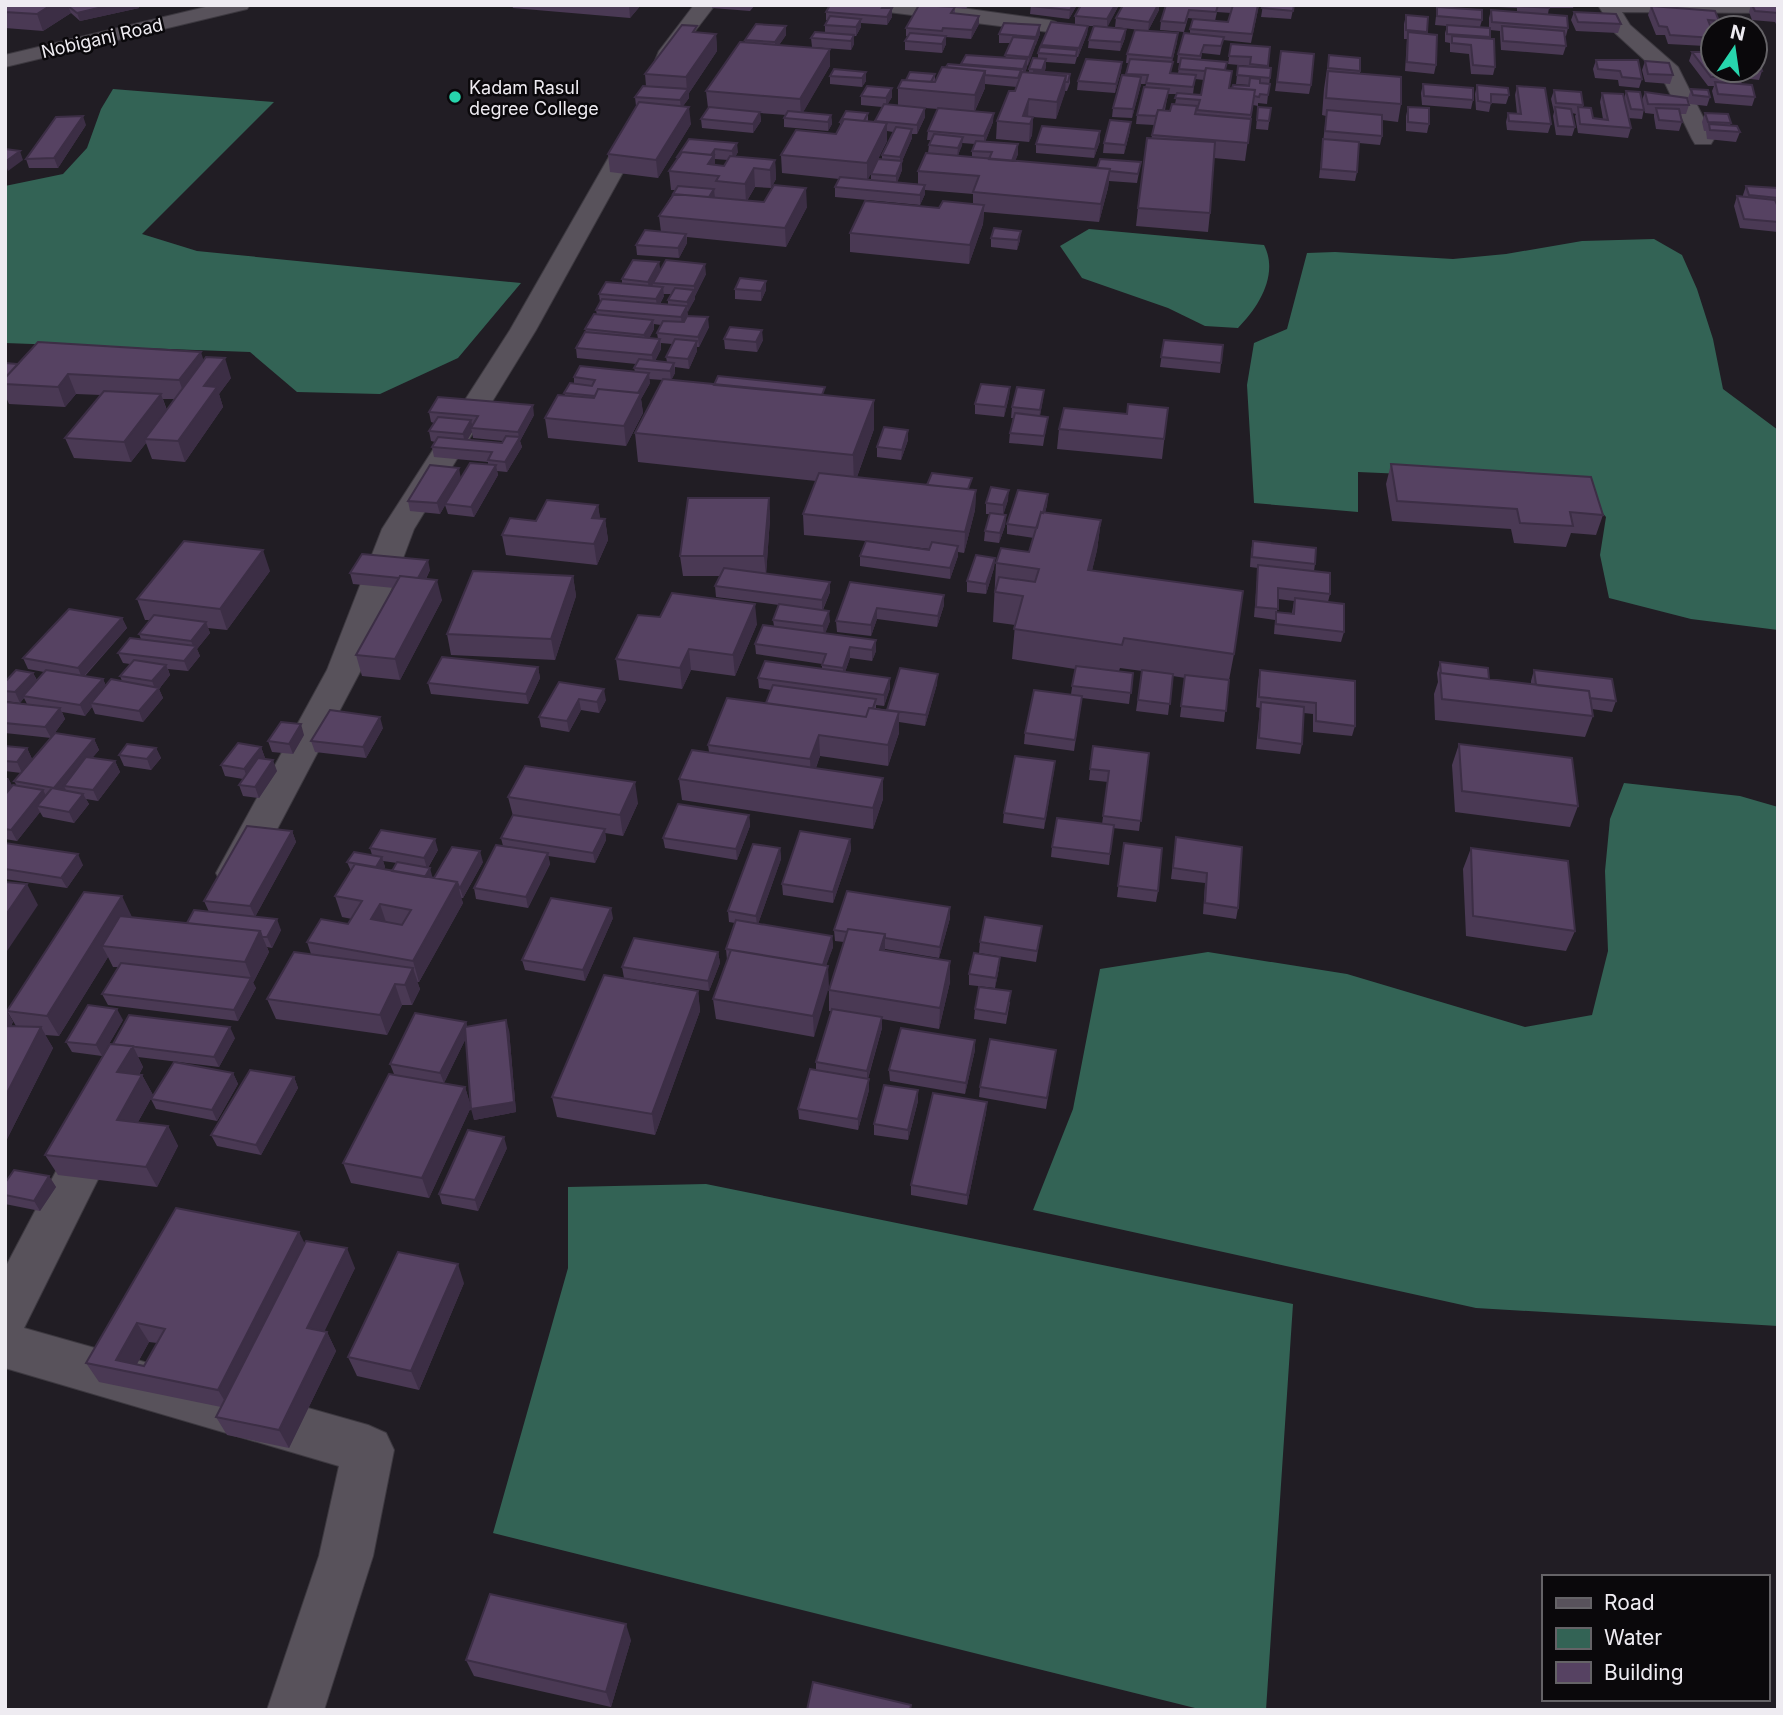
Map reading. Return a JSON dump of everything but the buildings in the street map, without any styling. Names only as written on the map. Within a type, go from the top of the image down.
[{"type":"street","name":"Nobiganj Road","points":[[5,43],[168,5]]},
{"type":"street","name":"Nobiganj Road","points":[[5,61],[240,5]]},
{"type":"street","points":[[218,903],[344,670],[398,529],[523,330],[646,110],[669,51],[705,5]]},
{"type":"street","points":[[880,5],[967,13],[1049,26]]},
{"type":"street","points":[[1703,139],[1670,72],[1622,29],[1609,6],[1778,6]]},
{"type":"street","points":[[5,1316],[118,1098]]},
{"type":"street","points":[[5,1345],[368,1450],[346,1556],[295,1710]]},
{"type":"water","points":[[113,89],[274,102],[142,234],[197,251],[521,283],[458,358],[380,394],[297,392],[250,352],[5,343],[5,186],[63,174],[87,148],[101,109]]},
{"type":"water","points":[[1089,229],[1264,245],[1268,256],[1268,278],[1253,310],[1238,328],[1205,326],[1168,308],[1082,278],[1060,246]]},
{"type":"water","points":[[1654,239],[1682,255],[1697,289],[1713,339],[1723,389],[1778,430],[1778,630],[1691,619],[1609,598],[1600,555],[1606,517],[1581,488],[1496,478],[1358,472],[1358,512],[1254,503],[1247,385],[1254,343],[1287,329],[1307,253],[1335,252],[1453,259],[1506,254],[1582,241]]},
{"type":"water","points":[[1624,783],[1740,796],[1778,807],[1778,1326],[1476,1308],[1033,1210],[1073,1109],[1100,969],[1208,952],[1347,974],[1525,1027],[1592,1015],[1608,951],[1605,871],[1610,819]]},
{"type":"water","points":[[706,1184],[1293,1304],[1266,1710],[1203,1710],[493,1533],[568,1268],[568,1187]]},
{"type":"place","name":"Kadam Rasul degree College","points":[[455,97]]}]
